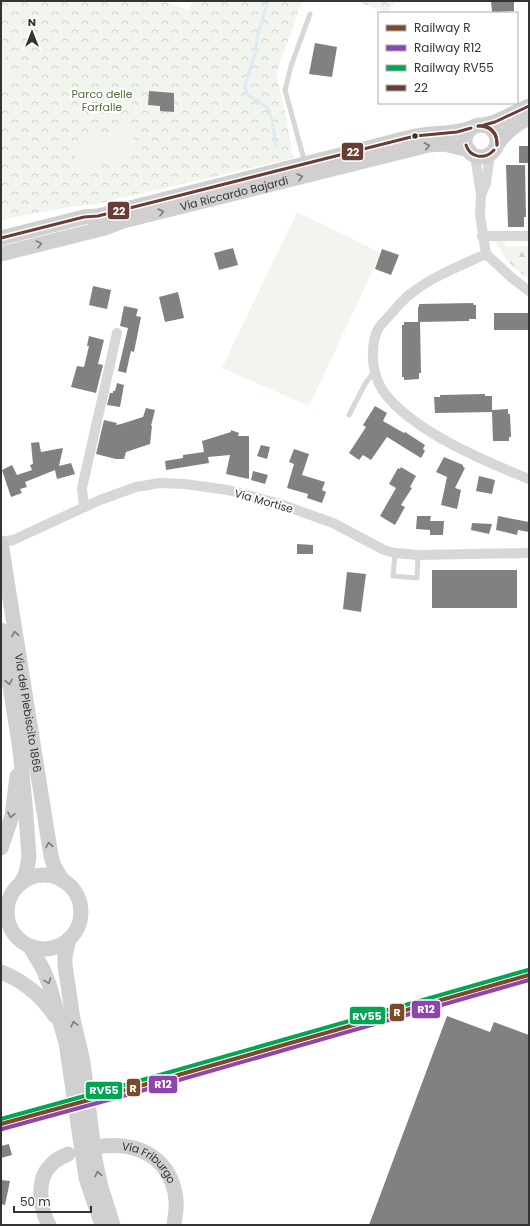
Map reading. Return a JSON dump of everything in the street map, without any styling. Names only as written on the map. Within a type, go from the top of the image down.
[{"type":"main road","name":"Via Riccardo Bajardi","points":[[1,238],[84,217],[98,216],[426,134],[462,132],[495,122],[529,106]]},
{"type":"main road","points":[[493,149],[506,134],[529,118]]},
{"type":"main road","points":[[472,153],[465,143],[465,139],[468,131],[478,127],[492,129],[497,140],[493,149]]},
{"type":"main road","name":"Via Riccardo Bajardi","points":[[1,254],[430,145],[444,144],[483,156],[493,149]]},
{"type":"main road","name":"Via del Plebiscito 1866","points":[[1,542],[51,856],[54,866],[63,881]]},
{"type":"main road","name":"Via del Plebiscito 1866","points":[[1,630],[20,749],[29,857],[26,873],[21,883]]},
{"type":"main road","points":[[1,848],[12,816],[20,749]]},
{"type":"main road","points":[[30,947],[50,949],[64,943],[75,932],[79,924],[80,907],[78,898],[74,891],[63,881],[55,877],[41,876],[28,878],[21,883],[6,900],[7,918],[12,931],[17,938],[30,947],[43,969],[49,984],[66,1043],[76,1064]]},
{"type":"main road","points":[[1,937],[17,938]]},
{"type":"main road","points":[[69,939],[65,956],[65,964],[73,1019],[76,1064],[83,1117],[86,1178],[95,1225]]},
{"type":"main road","points":[[1,972],[26,985],[40,996],[62,1026]]},
{"type":"main road","points":[[83,1117],[101,1187],[113,1225]]},
{"type":"main road","name":"Via Friburgo","points":[[103,1146],[116,1144],[128,1146],[143,1151],[160,1162],[172,1181],[176,1201],[174,1225]]},
{"type":"main road","points":[[49,1225],[45,1218],[41,1204],[41,1191],[44,1174],[49,1166],[68,1154]]},
{"type":"main road","points":[[86,1178],[102,1225]]},
{"type":"street","points":[[481,195],[486,183],[493,149]]},
{"type":"street","points":[[472,153],[481,195],[480,215],[482,236],[486,254],[512,278],[529,291]]},
{"type":"street","points":[[482,236],[529,236]]},
{"type":"street","points":[[486,254],[413,291],[398,305],[378,329],[373,342],[372,360],[375,372],[385,395],[404,414],[436,435],[489,463],[529,479]]},
{"type":"street","points":[[84,507],[82,488],[117,333]]},
{"type":"street","name":"Via Mortise","points":[[1,542],[13,540],[84,507],[136,486],[160,483],[185,484],[228,490],[280,504],[333,523],[384,550],[395,553],[418,555],[529,553]]},
{"type":"lane","points":[[305,164],[285,90],[291,66],[310,14]]},
{"type":"lane","points":[[349,415],[364,384],[375,372]]},
{"type":"lane","points":[[395,553],[393,576],[417,578],[418,555]]},
{"type":"green space","name":"Parco delle Farfalle","points":[[1,1],[161,1],[189,10],[192,1],[302,1],[276,74],[287,121],[293,158],[96,204],[69,207],[1,220]]},
{"type":"green space","points":[[356,1],[395,1],[389,12]]},
{"type":"green space","points":[[1,23],[9,80],[1,81]]},
{"type":"green space","points":[[131,127],[138,155],[79,169],[72,141]]},
{"type":"green space","points":[[529,165],[529,230],[528,230],[526,166]]},
{"type":"green space","points":[[297,212],[381,253],[309,406],[222,368]]},
{"type":"green space","points":[[495,240],[503,240],[506,247],[529,246],[529,279],[509,262]]},
{"type":"building","points":[[491,1],[514,1],[514,11],[492,12]]},
{"type":"building","points":[[315,43],[337,47],[332,77],[309,74]]},
{"type":"building","points":[[149,91],[174,93],[174,112],[160,111],[160,106],[148,105]]},
{"type":"building","points":[[519,146],[529,146],[529,163],[519,163]]},
{"type":"building","points":[[506,165],[525,165],[526,217],[524,217],[524,227],[508,227]]},
{"type":"building","points":[[233,248],[238,265],[219,270],[214,253]]},
{"type":"building","points":[[382,249],[399,255],[391,275],[375,269]]},
{"type":"building","points":[[93,286],[111,290],[107,309],[89,305]]},
{"type":"building","points":[[178,292],[184,318],[165,322],[159,297]]},
{"type":"building","points":[[473,303],[476,305],[476,319],[469,319],[469,321],[418,322],[419,304]]},
{"type":"building","points":[[124,306],[138,309],[136,316],[141,317],[134,352],[131,351],[126,373],[118,371],[128,328],[120,326]]},
{"type":"building","points":[[494,313],[528,313],[528,330],[494,330]]},
{"type":"building","points":[[404,322],[420,322],[421,373],[419,373],[419,379],[404,380],[404,377],[402,377],[402,325],[404,325]]},
{"type":"building","points":[[89,336],[104,340],[98,364],[103,365],[96,393],[71,387],[77,366],[84,367],[89,346],[87,346]]},
{"type":"building","points":[[117,383],[124,385],[120,407],[107,405],[110,393],[115,391]]},
{"type":"building","points":[[485,394],[485,396],[492,396],[492,410],[508,409],[508,414],[510,414],[511,437],[509,437],[509,441],[493,441],[492,412],[435,413],[434,397],[440,397],[440,395]]},
{"type":"building","points":[[375,406],[387,413],[383,421],[404,433],[405,432],[425,445],[423,449],[425,451],[421,458],[387,437],[371,460],[363,455],[359,460],[349,453],[366,427],[363,425]]},
{"type":"building","points":[[146,408],[155,410],[151,426],[150,444],[126,452],[124,459],[116,459],[96,454],[104,420],[117,423],[116,425],[121,424],[143,417]]},
{"type":"building","points":[[231,430],[239,433],[238,436],[249,436],[249,479],[226,474],[230,455],[208,457],[209,463],[166,470],[165,461],[183,458],[183,455],[204,452],[202,441],[231,432]]},
{"type":"building","points":[[39,442],[41,452],[63,448],[59,466],[71,463],[75,474],[57,479],[55,470],[25,482],[27,487],[20,489],[22,493],[11,497],[2,470],[12,465],[17,475],[32,470],[30,465],[33,464],[31,443]]},
{"type":"building","points":[[261,445],[270,447],[267,459],[257,456]]},
{"type":"building","points":[[294,449],[309,454],[302,475],[325,482],[322,490],[326,492],[322,503],[307,498],[308,494],[287,488],[294,464],[289,462]]},
{"type":"building","points":[[444,457],[463,465],[465,468],[455,488],[461,490],[457,509],[441,505],[447,477],[436,472]]},
{"type":"building","points":[[401,467],[416,476],[410,487],[412,488],[401,505],[405,507],[395,525],[380,516],[396,488],[389,484],[398,468],[400,469]]},
{"type":"building","points":[[253,471],[268,475],[265,484],[251,480]]},
{"type":"building","points":[[479,476],[495,480],[492,494],[476,491]]},
{"type":"building","points":[[417,516],[431,516],[430,521],[444,521],[443,535],[430,535],[430,530],[416,529]]},
{"type":"building","points":[[498,516],[529,522],[529,532],[518,530],[517,535],[496,530]]},
{"type":"building","points":[[472,523],[492,524],[489,534],[471,530]]},
{"type":"building","points":[[297,544],[313,545],[313,554],[297,554]]},
{"type":"building","points":[[432,570],[517,570],[517,608],[432,608]]},
{"type":"building","points":[[347,572],[366,574],[361,612],[343,609]]},
{"type":"building","points":[[447,1016],[490,1032],[494,1022],[529,1035],[529,1225],[369,1225]]},
{"type":"building","points":[[9,1144],[12,1155],[1,1158],[1,1146]]},
{"type":"building","points":[[1,1180],[10,1181],[5,1205],[1,1204]]},
{"type":"waterway","points":[[268,1],[258,34],[255,54],[245,86],[247,94],[268,109],[273,126],[276,146]]},
{"type":"rail line","name":"RV55","points":[[1,1119],[528,970]]},
{"type":"rail line","name":"R","points":[[1,1124],[529,975]]},
{"type":"rail line","name":"R12","points":[[2,1129],[529,980]]},
{"type":"transit line","name":"22","points":[[484,125],[495,122],[529,106]]},
{"type":"transit line","name":"22","points":[[478,126],[486,127],[492,131],[496,137],[497,145]]},
{"type":"transit line","name":"22","points":[[478,126],[486,126],[490,128],[495,133],[497,145]]},
{"type":"transit line","name":"22","points":[[1,238],[84,217],[98,216],[415,136],[457,132],[471,128]]},
{"type":"transit line","name":"22","points":[[466,145],[471,153],[478,156],[486,155],[494,150]]}]
